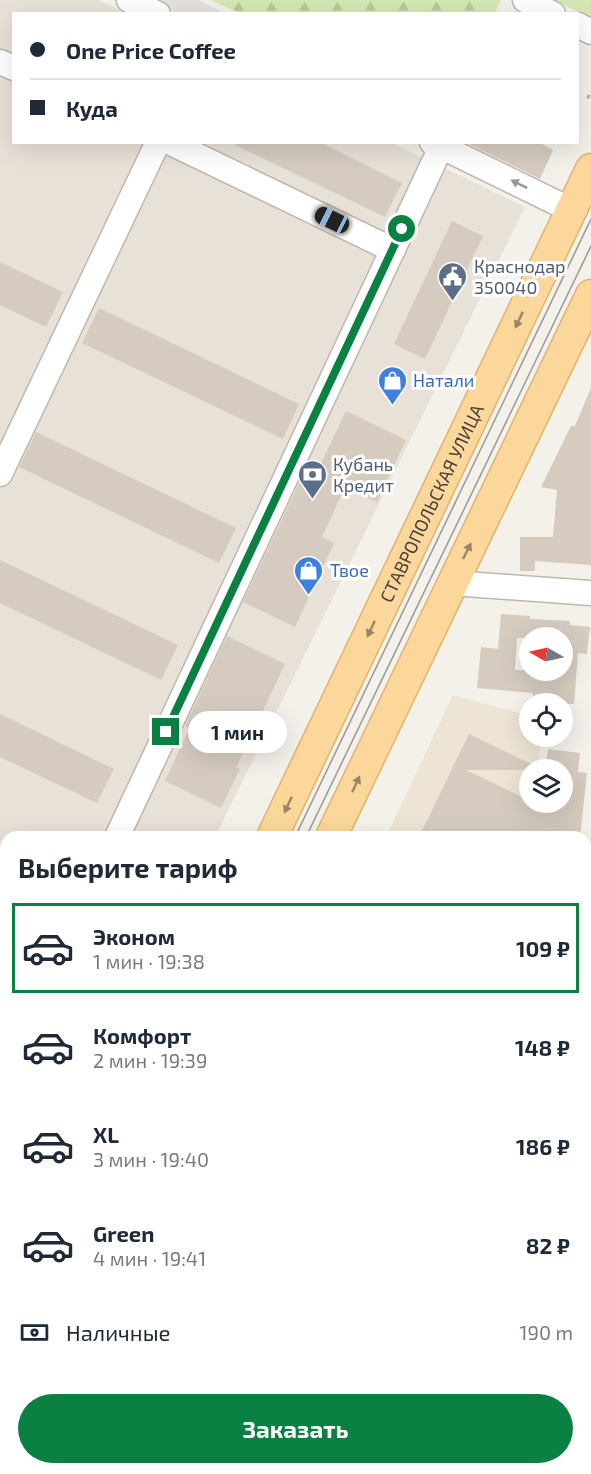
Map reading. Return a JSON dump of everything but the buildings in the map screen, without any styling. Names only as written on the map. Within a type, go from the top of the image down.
[{"type":"main road","name":"СТАВРОПОЛЬСКАЯ УЛИЦА","points":[[275,831],[591,168]]},
{"type":"main road","points":[[334,831],[591,295]]},
{"type":"street","points":[[129,0],[154,12]]},
{"type":"street","points":[[525,0],[549,12]]},
{"type":"street","points":[[0,474],[157,144]]},
{"type":"street","points":[[173,144],[393,250]]},
{"type":"street","points":[[120,831],[393,250],[436,145],[571,210]]},
{"type":"street","points":[[452,583],[591,593]]},
{"type":"shaded area","points":[[0,0],[98,0],[124,12],[12,12],[12,144],[394,144],[525,207],[218,831],[0,831]]},
{"type":"shaded area","points":[[162,0],[199,0],[219,10],[218,12],[176,12],[160,5]]},
{"type":"shaded area","points":[[453,695],[519,713],[519,747],[540,747],[539,759],[519,759],[519,813],[534,813],[533,831],[389,831]]},
{"type":"green space","points":[[210,0],[501,0],[495,12],[237,12]]},
{"type":"green space","points":[[554,0],[591,0],[591,18]]},
{"type":"tram line","points":[[298,831],[591,219]]},
{"type":"tram line","points":[[309,831],[591,246]]},
{"type":"place","name":"Краснодар 350040","points":[[453,302]]},
{"type":"place","name":"Натали","points":[[392,406]]},
{"type":"place","name":"Кубань Кредит","points":[[312,500]]},
{"type":"place","name":"Твое","points":[[309,596]]},
{"type":"route","points":[[166,732],[402,229]]}]
